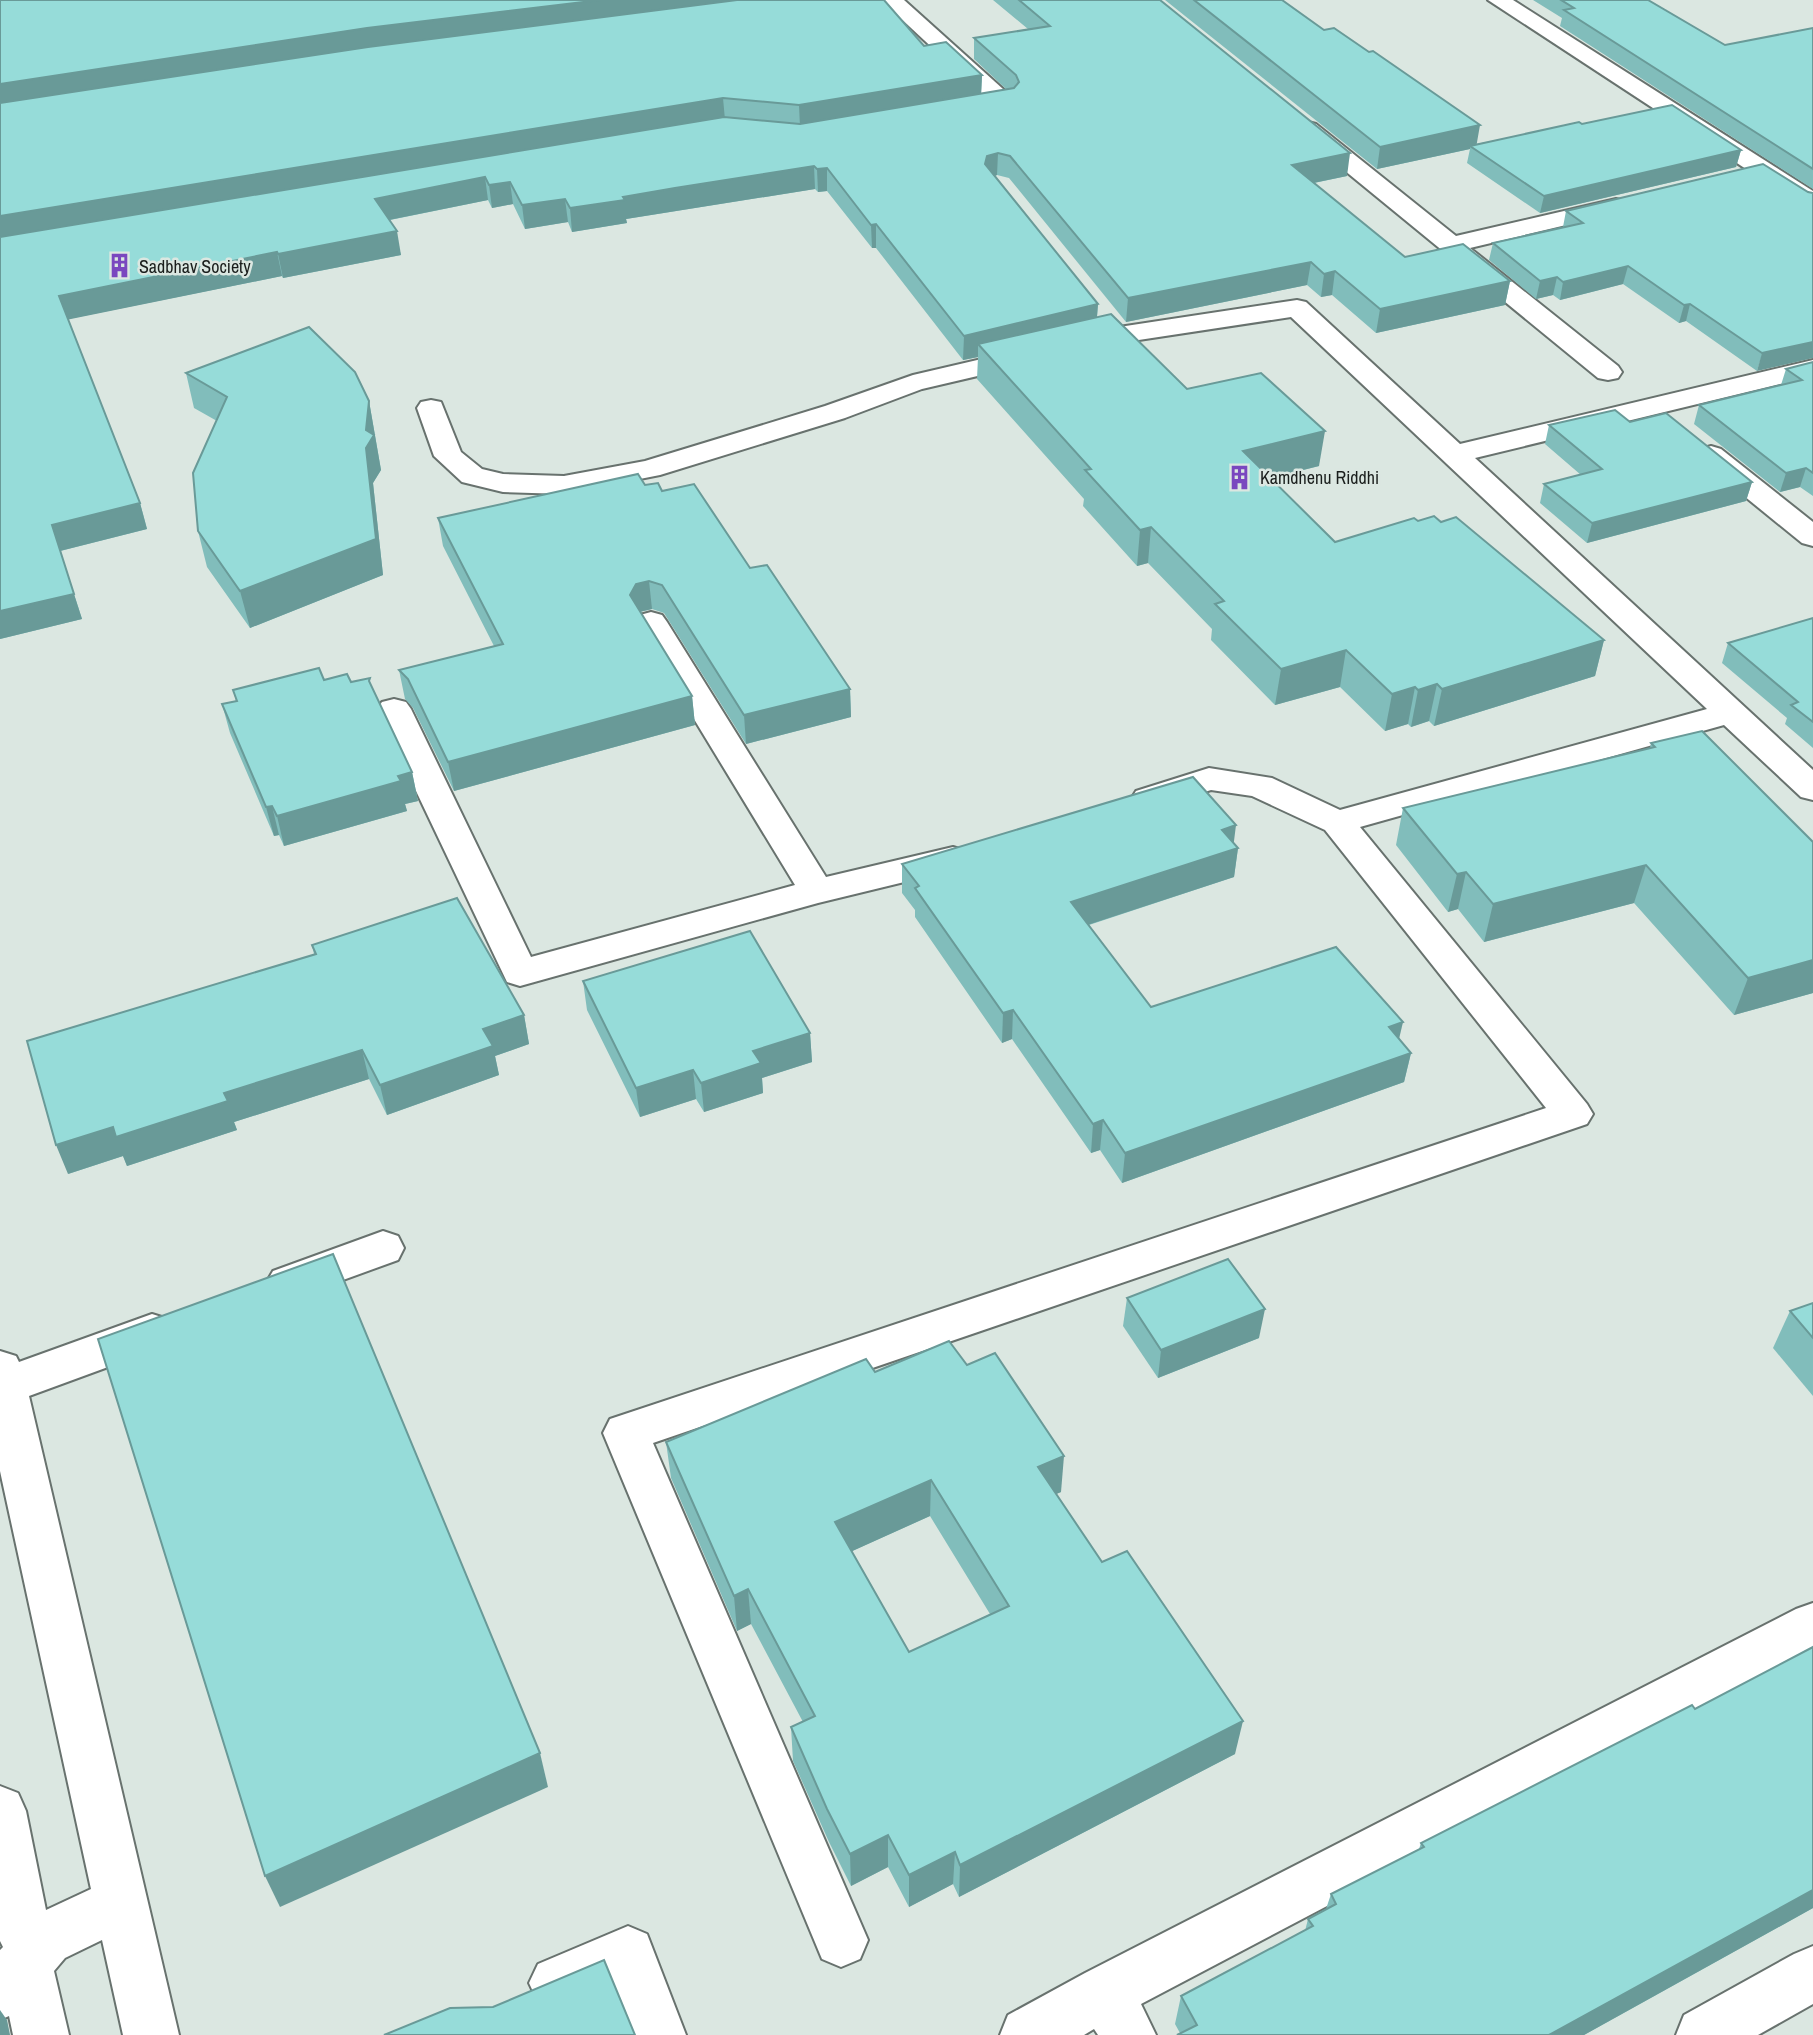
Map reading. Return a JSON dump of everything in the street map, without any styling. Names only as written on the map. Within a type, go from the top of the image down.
[{"type":"street","points":[[892,0],[1005,103],[978,108]]},
{"type":"street","points":[[1499,0],[1813,202]]},
{"type":"street","points":[[1293,117],[1608,372]]},
{"type":"street","points":[[1736,177],[1763,170]]},
{"type":"street","points":[[1451,245],[1641,200]]},
{"type":"street","points":[[431,408],[447,456],[472,476],[503,483],[564,485],[650,469],[835,412],[913,383],[1110,325],[1297,308],[1813,789]]},
{"type":"street","points":[[1454,454],[1674,425],[1813,368]]},
{"type":"street","points":[[1674,425],[1813,537]]},
{"type":"street","points":[[651,622],[817,891]]},
{"type":"street","points":[[394,709],[520,972],[817,891],[986,851]]},
{"type":"street","points":[[1337,822],[1733,712]]},
{"type":"street","points":[[841,1940],[626,1433],[1573,1114],[1337,822],[1260,786],[1209,779],[1117,809]]},
{"type":"street","points":[[252,1296],[383,1248]]},
{"type":"street","points":[[151,2035],[1,1377],[187,1320]]},
{"type":"street","points":[[1028,2035],[1116,2014],[1813,1625]]},
{"type":"street","points":[[0,1811],[19,1950],[41,2035]]},
{"type":"street","points":[[19,1950],[121,1902]]},
{"type":"street","points":[[513,2002],[628,1953],[658,2035]]},
{"type":"street","points":[[1704,2035],[1813,1973]]},
{"type":"building","points":[[0,0],[600,0],[367,28],[0,84]]},
{"type":"building","points":[[737,0],[884,0],[924,46],[946,42],[982,75],[799,105],[723,98],[0,216],[0,103],[368,47]]},
{"type":"building","points":[[1019,0],[1160,0],[1350,153],[1292,165],[1405,257],[1463,244],[1510,281],[1380,309],[1335,271],[1324,274],[1311,262],[1128,298],[1010,156],[998,153],[987,156],[985,164],[1098,304],[964,336],[876,224],[871,225],[827,168],[817,169],[814,166],[570,208],[565,199],[522,205],[510,182],[489,185],[485,177],[375,199],[397,231],[59,296],[140,503],[52,525],[74,594],[0,611],[0,237],[724,117],[800,124],[1014,88],[1019,82],[1016,75],[974,38],[1050,26]]},
{"type":"building","points":[[1194,0],[1282,0],[1324,30],[1334,28],[1369,52],[1373,51],[1480,125],[1380,147]]},
{"type":"building","points":[[1561,0],[1648,0],[1725,45],[1813,28],[1813,169],[1564,10],[1574,8]]},
{"type":"building","points":[[1672,105],[1741,150],[1544,196],[1470,146],[1579,122],[1582,124]]},
{"type":"building","points":[[1763,164],[1813,193],[1813,342],[1762,353],[1690,304],[1684,305],[1628,266],[1563,282],[1557,277],[1540,281],[1493,243],[1583,223],[1566,211]]},
{"type":"building","points":[[1111,314],[1187,389],[1261,373],[1325,431],[1243,451],[1335,542],[1414,518],[1418,521],[1434,516],[1441,522],[1456,517],[1604,640],[1442,689],[1437,684],[1392,694],[1346,650],[1281,669],[1215,604],[1224,601],[1151,527],[1140,530],[1085,470],[1091,469],[978,344]]},
{"type":"building","points":[[309,327],[355,372],[369,401],[366,430],[374,435],[366,448],[376,539],[240,591],[198,531],[193,473],[227,397],[186,373]]},
{"type":"building","points":[[1813,362],[1813,473],[1806,468],[1786,473],[1699,405],[1802,380],[1786,369]]},
{"type":"building","points":[[1615,410],[1630,422],[1666,413],[1752,482],[1592,523],[1544,484],[1602,469],[1549,425]]},
{"type":"building","points":[[638,474],[645,485],[658,483],[662,491],[694,484],[750,568],[767,565],[850,689],[744,715],[662,585],[649,581],[636,584],[630,595],[692,696],[448,762],[408,679],[399,670],[503,644],[438,518]]},
{"type":"building","points":[[1813,618],[1813,722],[1791,705],[1798,702],[1728,643]]},
{"type":"building","points":[[319,668],[324,680],[347,674],[351,682],[370,678],[369,681],[412,772],[398,776],[401,781],[277,816],[272,806],[266,807],[222,704],[237,701],[233,690]]},
{"type":"building","points":[[1702,731],[1813,842],[1813,960],[1748,978],[1646,865],[1493,904],[1466,872],[1457,874],[1403,808],[1655,747],[1651,743]]},
{"type":"building","points":[[1193,777],[1236,825],[1222,830],[1238,848],[1071,902],[1151,1007],[1336,947],[1403,1022],[1389,1027],[1411,1053],[1125,1153],[1103,1120],[1093,1124],[1013,1010],[1003,1013],[915,888],[919,886],[902,864]]},
{"type":"building","points":[[457,898],[524,1015],[483,1029],[493,1046],[380,1085],[362,1050],[224,1093],[228,1101],[116,1137],[113,1127],[56,1145],[27,1041],[316,954],[312,945]]},
{"type":"building","points":[[750,931],[810,1033],[753,1051],[761,1063],[701,1083],[693,1070],[636,1088],[583,981]]},
{"type":"building","points":[[333,1254],[540,1753],[265,1876],[98,1339]]},
{"type":"building","points":[[1228,1259],[1265,1309],[1161,1350],[1127,1298]]},
{"type":"building","points":[[1813,1303],[1813,1338],[1790,1311]]},
{"type":"building","points":[[949,1341],[967,1365],[995,1353],[1064,1456],[1038,1467],[1102,1562],[1127,1551],[1243,1721],[960,1865],[955,1852],[909,1875],[888,1835],[850,1854],[791,1727],[815,1716],[748,1589],[734,1596],[666,1442],[866,1359],[875,1372]],"holes":[[[931,1480],[1009,1606],[909,1652],[835,1522]]]},
{"type":"building","points":[[1813,1647],[1813,1890],[1549,2035],[1177,2035],[1197,2025],[1181,1996],[1313,1926],[1308,1919],[1336,1904],[1331,1894],[1424,1847],[1421,1843],[1692,1705],[1695,1709]]},
{"type":"building","points":[[604,1960],[635,2035],[384,2035],[450,2008],[493,2007]]},
{"type":"place","name":"Sadbhav Society","points":[[119,266]]},
{"type":"place","name":"Kamdhenu Riddhi","points":[[1240,477]]}]
